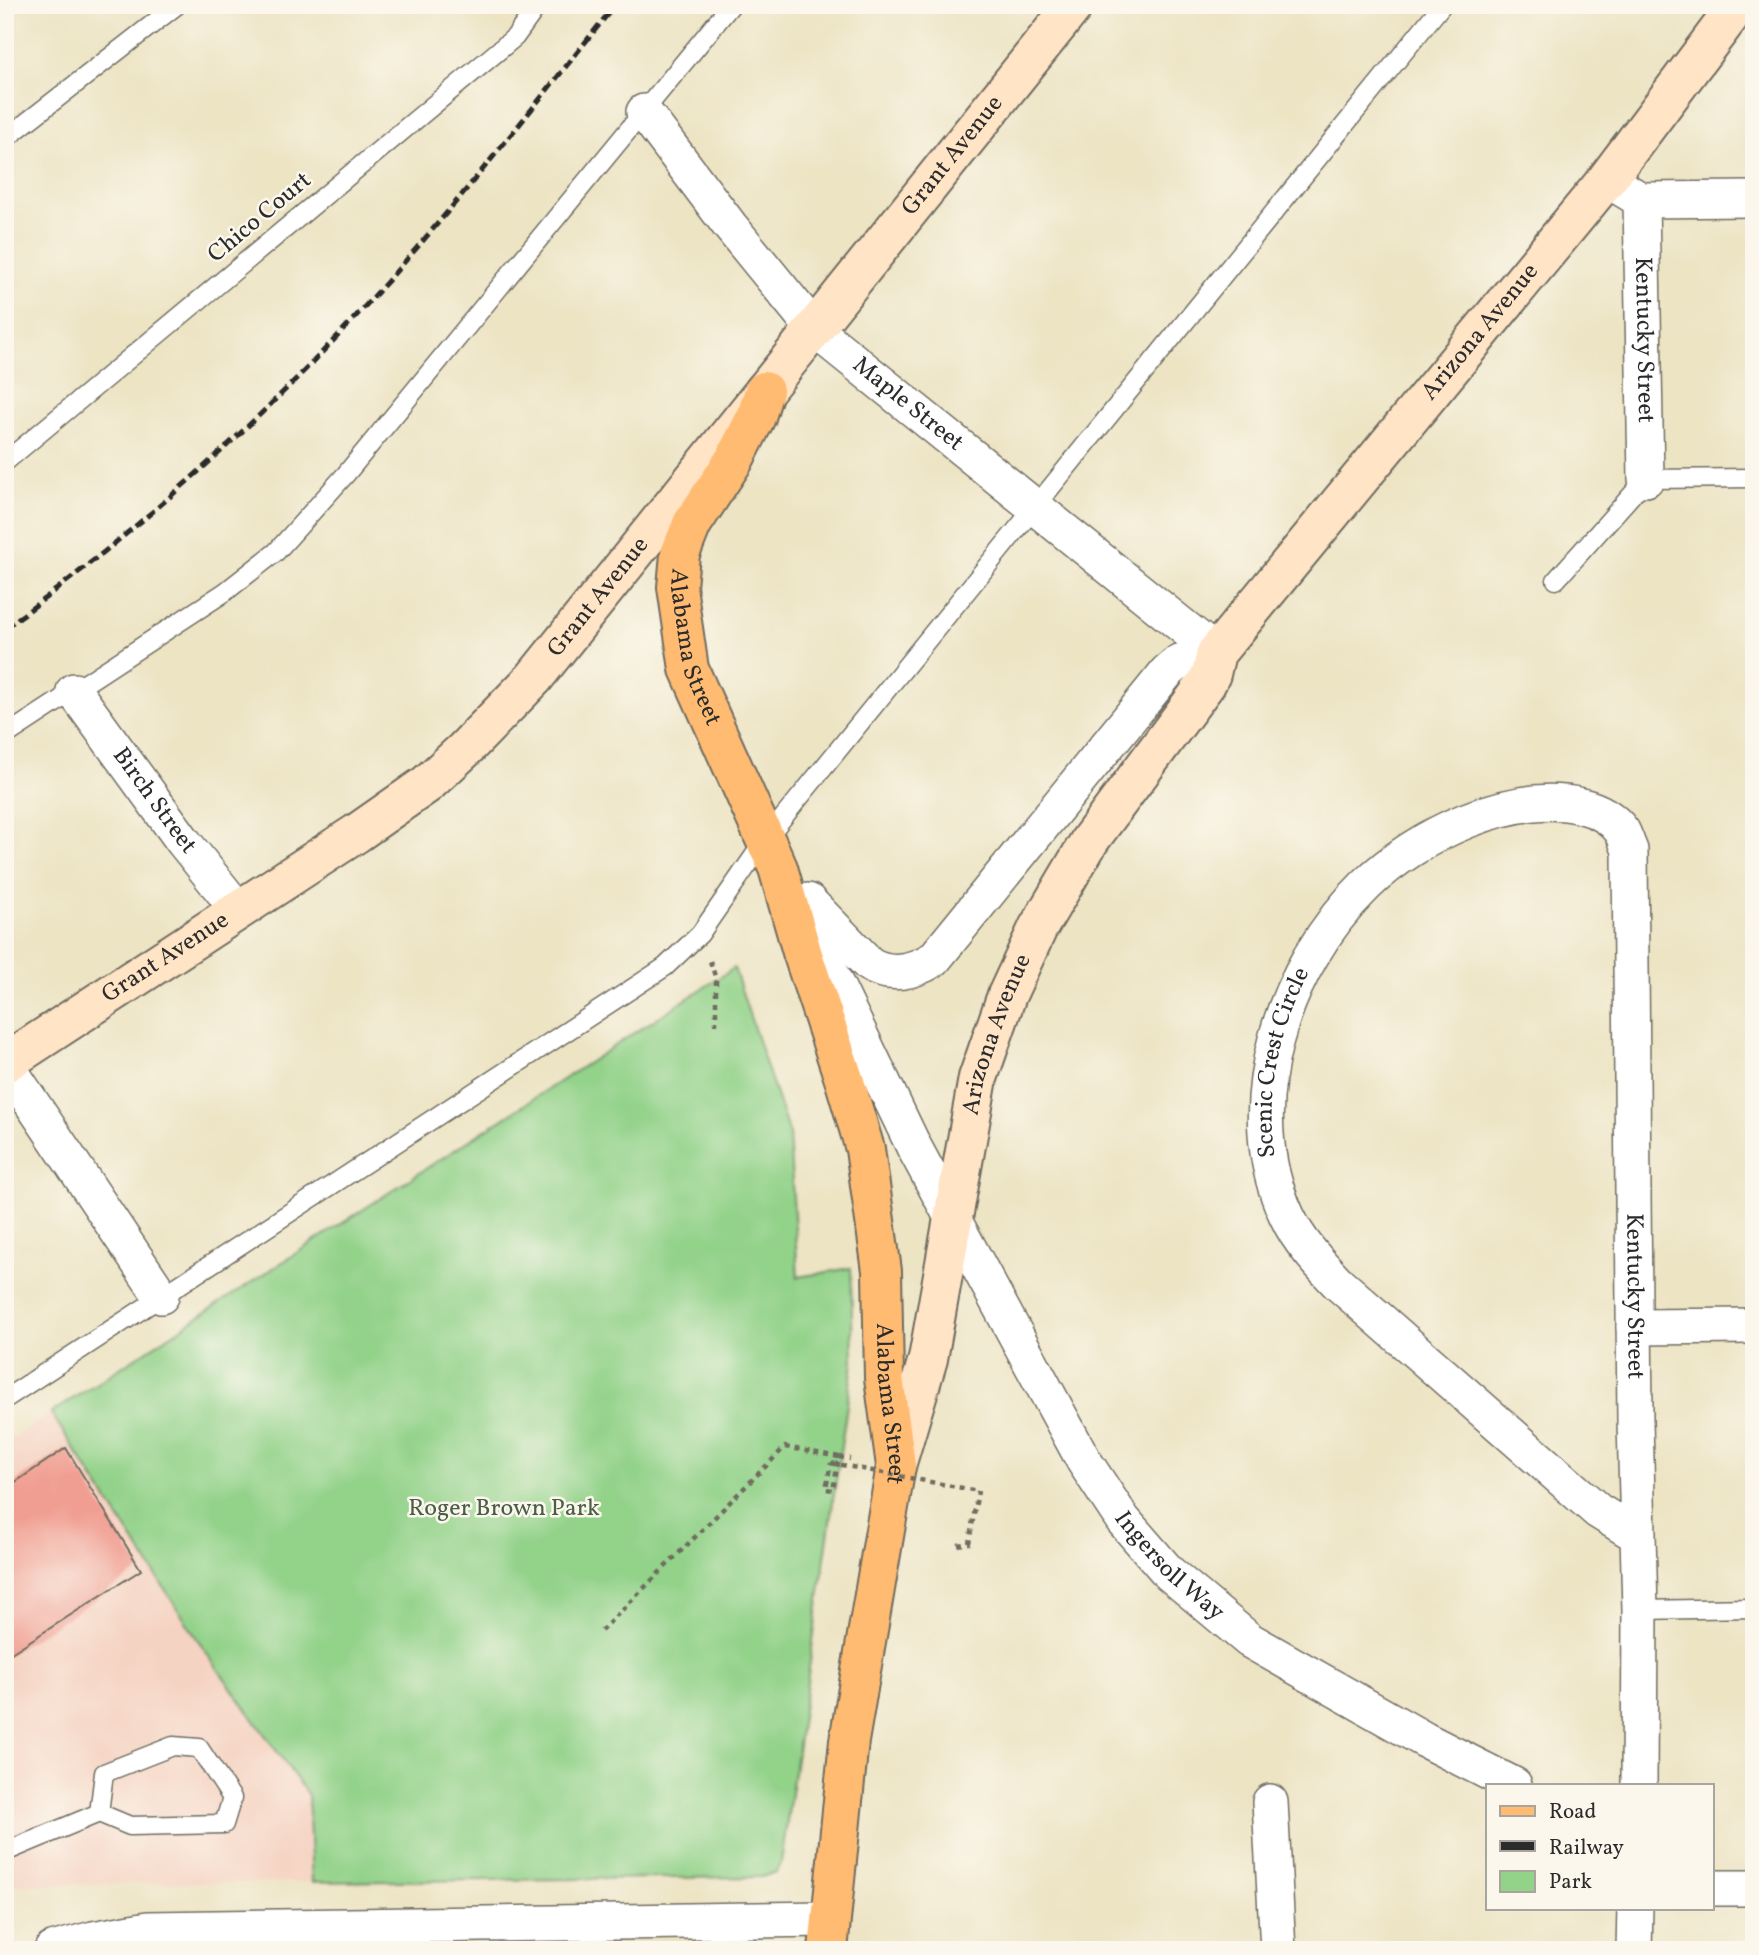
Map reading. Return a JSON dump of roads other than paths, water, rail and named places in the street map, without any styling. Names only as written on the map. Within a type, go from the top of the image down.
[{"type":"main road","name":"Grant Avenue","points":[[5,1063],[357,833],[427,783],[464,750],[534,678],[1074,5]]},
{"type":"main road","name":"Arizona Avenue","points":[[896,1466],[928,1359],[978,1078],[1007,995],[1033,939],[1090,840],[1206,684],[1216,653],[1606,179],[1731,7]]},
{"type":"main road","name":"Alabama Street","points":[[764,391],[756,417],[734,460],[692,524],[680,555],[677,587],[689,669],[771,854],[845,1082],[864,1149],[882,1272],[884,1378],[896,1466],[849,1741],[828,1935]]},
{"type":"street","name":"Maple Street","points":[[644,111],[730,226],[814,329],[1216,653]]},
{"type":"street","points":[[1606,179],[1641,201],[1754,199]]},
{"type":"street","name":"Kentucky Street","points":[[1641,201],[1646,479]]},
{"type":"street","points":[[771,854],[869,964],[879,970],[899,972],[918,969],[934,960],[1167,672],[1179,662],[1216,653]]},
{"type":"street","name":"Birch Street","points":[[74,691],[183,841],[239,911]]},
{"type":"street","name":"Scenic Crest Circle","points":[[1607,816],[1596,810],[1565,802],[1515,806],[1455,825],[1398,859],[1365,885],[1321,938],[1294,984],[1274,1046],[1266,1091],[1267,1141],[1274,1181],[1287,1216],[1310,1253],[1338,1283],[1598,1511],[1637,1535]]},
{"type":"street","name":"Kentucky Street","points":[[1607,816],[1622,831],[1630,850],[1634,1327],[1640,1610],[1639,1784]]},
{"type":"street","name":"Alabama Street","points":[[771,854],[952,1219]]},
{"type":"street","points":[[5,1063],[161,1296]]},
{"type":"street","name":"Ingersoll Way","points":[[952,1219],[1024,1346],[1084,1461],[1123,1520],[1168,1573],[1249,1640],[1425,1740],[1512,1784]]},
{"type":"street","points":[[1634,1327],[1754,1326]]},
{"type":"street","points":[[1270,1802],[1278,1950]]},
{"type":"street","points":[[1714,1888],[1754,1888]]},
{"type":"street","points":[[1634,1950],[1635,1910]]},
{"type":"street","points":[[52,1950],[93,1938],[148,1929],[828,1935]]},
{"type":"lane","points":[[5,139],[177,5]]},
{"type":"lane","name":"Chico Court","points":[[5,462],[515,37],[538,5]]},
{"type":"lane","points":[[5,736],[225,592],[276,552],[346,474],[731,5]]},
{"type":"lane","points":[[5,1399],[665,967],[700,934],[771,854],[1036,506],[1442,5]]},
{"type":"lane","points":[[1556,580],[1646,479],[1754,478]]},
{"type":"lane","points":[[1640,1610],[1754,1608]]},
{"type":"lane","points":[[5,1852],[99,1813],[130,1826],[224,1824],[232,1798],[199,1748],[173,1745],[104,1773],[99,1813]]},
{"type":"railway","points":[[5,628],[144,519],[233,440],[317,358],[391,278],[615,5]]},
{"type":"park label","name":"Roger Brown Park","points":[[504,1509]]}]
